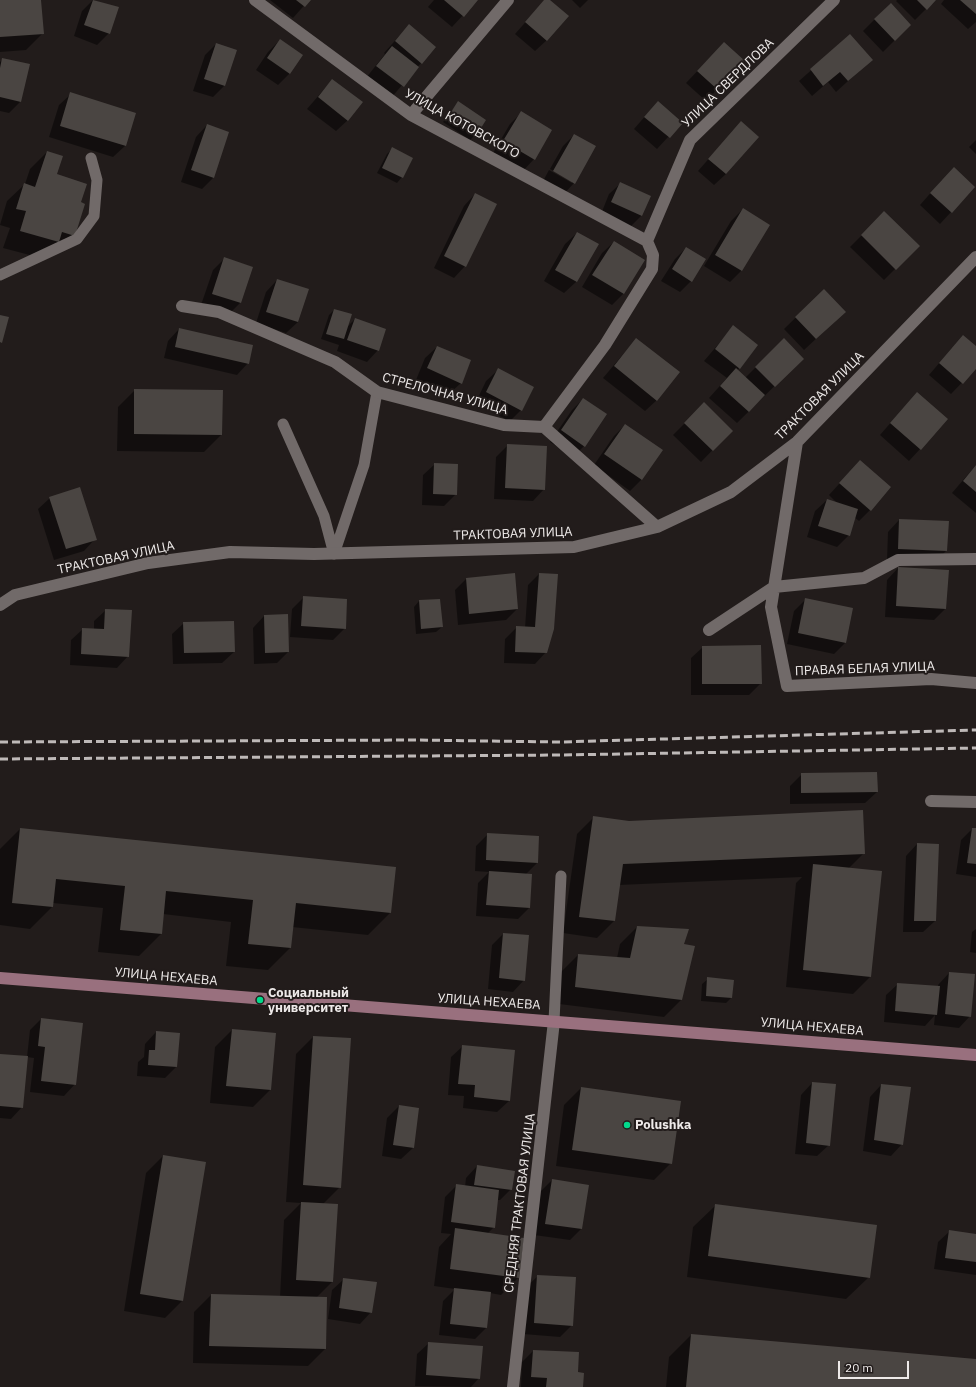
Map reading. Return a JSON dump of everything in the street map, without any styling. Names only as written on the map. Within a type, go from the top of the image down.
[{"type":"street","name":"УЛИЦА КОТОВСКОГО","points":[[255,0],[411,115],[647,241]]},
{"type":"street","points":[[411,115],[508,0]]},
{"type":"street","name":"УЛИЦА СВЕРДЛОВА","points":[[647,241],[690,140],[834,0]]},
{"type":"street","points":[[647,241],[653,255],[652,268],[605,345],[544,427],[657,526]]},
{"type":"street","name":"ТРАКТОВАЯ УЛИЦА","points":[[0,605],[15,595],[148,563],[230,552],[334,554],[574,547],[657,526],[732,492],[797,442],[976,257]]},
{"type":"street","name":"СТРЕЛОЧНАЯ УЛИЦА","points":[[182,306],[219,312],[335,362],[377,392],[504,425],[544,427]]},
{"type":"street","name":"ПРАВАЯ БЕЛАЯ УЛИЦА","points":[[797,442],[771,608],[787,686],[931,679],[976,683]]},
{"type":"street","points":[[709,630],[774,587],[864,578],[898,560],[976,559]]},
{"type":"street","points":[[931,801],[976,802]]},
{"type":"street","name":"УЛИЦА НЕХАЕВА","points":[[0,978],[976,1054]]},
{"type":"street","name":"СРЕДНЯЯ ТРАКТОВАЯ УЛИЦА","points":[[513,1387],[554,1022]]},
{"type":"lane","points":[[0,275],[77,239],[94,216],[97,180],[91,158]]},
{"type":"lane","points":[[334,554],[364,466],[377,392]]},
{"type":"lane","points":[[283,424],[324,516],[334,554]]},
{"type":"lane","points":[[554,1022],[560,876]]},
{"type":"building","points":[[0,0],[41,0],[44,34],[0,37]]},
{"type":"building","points":[[93,0],[119,7],[110,34],[84,25]]},
{"type":"building","points":[[296,0],[311,0],[305,7]]},
{"type":"building","points":[[444,0],[478,0],[464,17]]},
{"type":"building","points":[[544,0],[550,0],[569,16],[547,41],[525,22]]},
{"type":"building","points":[[917,0],[936,0],[927,10]]},
{"type":"building","points":[[960,0],[976,0],[976,14]]},
{"type":"building","points":[[891,3],[911,25],[895,41],[874,19]]},
{"type":"building","points":[[409,24],[436,47],[422,64],[395,41]]},
{"type":"building","points":[[850,34],[873,60],[848,81],[840,72],[823,86],[810,69]]},
{"type":"building","points":[[280,39],[303,55],[290,74],[267,58]]},
{"type":"building","points":[[724,42],[745,61],[718,90],[697,71]]},
{"type":"building","points":[[216,43],[237,50],[225,86],[204,79]]},
{"type":"building","points":[[392,46],[419,67],[404,87],[376,66]]},
{"type":"building","points":[[2,58],[30,64],[21,102],[0,97],[0,68]]},
{"type":"building","points":[[332,79],[363,102],[348,121],[318,97]]},
{"type":"building","points":[[70,92],[136,113],[126,146],[60,126]]},
{"type":"building","points":[[458,101],[486,120],[476,136],[448,117]]},
{"type":"building","points":[[658,101],[683,123],[670,138],[644,117]]},
{"type":"building","points":[[521,111],[552,130],[535,160],[503,141]]},
{"type":"building","points":[[741,121],[759,137],[726,174],[708,159]]},
{"type":"building","points":[[207,124],[229,132],[214,178],[191,170]]},
{"type":"building","points":[[574,134],[596,146],[575,184],[553,171]]},
{"type":"building","points":[[392,147],[413,158],[403,178],[382,168]]},
{"type":"building","points":[[47,151],[63,156],[57,174],[87,184],[81,202],[85,204],[75,236],[62,232],[59,242],[20,231],[26,211],[16,209],[24,183],[35,187]]},
{"type":"building","points":[[954,167],[975,187],[952,213],[930,193]]},
{"type":"building","points":[[620,182],[651,196],[642,216],[611,202]]},
{"type":"building","points":[[475,193],[497,204],[466,267],[444,256]]},
{"type":"building","points":[[743,208],[770,225],[742,271],[715,255]]},
{"type":"building","points":[[884,211],[920,246],[896,270],[861,235]]},
{"type":"building","points":[[577,232],[599,244],[577,282],[555,270]]},
{"type":"building","points":[[614,241],[645,260],[624,294],[592,275]]},
{"type":"building","points":[[686,247],[706,259],[692,282],[672,269]]},
{"type":"building","points":[[224,257],[253,267],[241,303],[212,294]]},
{"type":"building","points":[[277,279],[309,289],[298,322],[266,312]]},
{"type":"building","points":[[824,289],[846,312],[816,339],[795,317]]},
{"type":"building","points":[[334,309],[352,314],[344,339],[326,334]]},
{"type":"building","points":[[0,315],[9,317],[2,343],[0,342]]},
{"type":"building","points":[[355,318],[386,329],[379,351],[347,340]]},
{"type":"building","points":[[733,325],[758,345],[740,369],[715,349]]},
{"type":"building","points":[[179,328],[253,345],[249,364],[175,347]]},
{"type":"building","points":[[963,335],[976,346],[976,369],[963,384],[939,363]]},
{"type":"building","points":[[636,338],[680,372],[657,401],[614,366]]},
{"type":"building","points":[[784,338],[804,359],[775,387],[755,367]]},
{"type":"building","points":[[437,346],[471,360],[462,384],[427,368]]},
{"type":"building","points":[[498,368],[534,387],[522,411],[486,392]]},
{"type":"building","points":[[736,368],[765,395],[749,412],[720,386]]},
{"type":"building","points":[[134,389],[223,390],[222,435],[134,434]]},
{"type":"building","points":[[917,392],[948,419],[921,450],[890,423]]},
{"type":"building","points":[[583,398],[607,414],[585,447],[561,430]]},
{"type":"building","points":[[704,402],[733,431],[713,451],[684,423]]},
{"type":"building","points":[[625,424],[663,450],[642,480],[604,454]]},
{"type":"building","points":[[507,444],[547,446],[545,490],[505,488]]},
{"type":"building","points":[[860,460],[891,487],[871,511],[839,483]]},
{"type":"building","points":[[434,463],[458,464],[457,495],[433,494]]},
{"type":"building","points":[[976,465],[976,492],[963,481]]},
{"type":"building","points":[[80,487],[97,540],[66,549],[49,497]]},
{"type":"building","points":[[827,499],[858,509],[850,536],[818,526]]},
{"type":"building","points":[[899,519],[949,521],[947,551],[898,549]]},
{"type":"building","points":[[898,567],[949,570],[946,609],[896,606]]},
{"type":"building","points":[[515,573],[518,609],[469,614],[466,578]]},
{"type":"building","points":[[539,573],[558,574],[554,629],[547,653],[515,652],[516,626],[535,627]]},
{"type":"building","points":[[303,596],[347,599],[346,629],[301,626]]},
{"type":"building","points":[[805,598],[853,608],[846,643],[798,633]]},
{"type":"building","points":[[440,599],[443,627],[421,629],[419,600]]},
{"type":"building","points":[[105,609],[132,610],[129,657],[81,654],[82,628],[104,629]]},
{"type":"building","points":[[288,614],[289,652],[265,653],[264,615]]},
{"type":"building","points":[[234,621],[235,652],[184,653],[183,622]]},
{"type":"building","points":[[761,645],[762,684],[702,684],[702,646]]},
{"type":"building","points":[[877,772],[878,792],[801,793],[801,773]]},
{"type":"building","points":[[863,810],[865,854],[623,864],[615,921],[579,917],[593,816],[629,821]]},
{"type":"building","points":[[20,828],[396,867],[391,913],[296,903],[291,948],[248,944],[253,900],[166,891],[162,934],[120,930],[125,886],[56,879],[53,907],[12,903]]},
{"type":"building","points":[[972,828],[976,828],[976,864],[967,863]]},
{"type":"building","points":[[487,833],[539,836],[538,863],[486,860]]},
{"type":"building","points":[[917,843],[939,844],[936,921],[914,921]]},
{"type":"building","points":[[813,864],[882,871],[871,977],[803,970]]},
{"type":"building","points":[[489,871],[532,874],[530,908],[486,905]]},
{"type":"building","points":[[637,926],[689,929],[684,944],[695,946],[682,1000],[575,987],[578,954],[630,958]]},
{"type":"building","points":[[503,933],[529,935],[525,981],[499,978]]},
{"type":"building","points":[[949,972],[975,974],[971,1017],[945,1014]]},
{"type":"building","points":[[707,977],[734,980],[732,998],[706,996]]},
{"type":"building","points":[[897,983],[940,986],[937,1015],[895,1011]]},
{"type":"building","points":[[41,1018],[83,1023],[76,1085],[41,1081],[45,1047],[38,1046]]},
{"type":"building","points":[[232,1029],[276,1033],[271,1090],[226,1086]]},
{"type":"building","points":[[156,1031],[180,1033],[177,1067],[148,1065],[149,1050],[155,1050]]},
{"type":"building","points":[[313,1036],[351,1038],[341,1188],[303,1185]]},
{"type":"building","points":[[462,1045],[515,1050],[510,1101],[474,1097],[475,1085],[458,1084]]},
{"type":"building","points":[[0,1054],[28,1056],[23,1108],[0,1106]]},
{"type":"building","points":[[812,1082],[836,1084],[830,1146],[806,1143]]},
{"type":"building","points":[[881,1084],[911,1087],[903,1145],[874,1140]]},
{"type":"building","name":"Polushka","points":[[581,1087],[681,1101],[672,1164],[572,1150]]},
{"type":"building","points":[[399,1105],[419,1108],[414,1148],[393,1145]]},
{"type":"building","points":[[163,1155],[206,1162],[183,1301],[140,1294]]},
{"type":"building","points":[[477,1165],[515,1171],[512,1190],[474,1185]]},
{"type":"building","points":[[552,1179],[589,1185],[582,1229],[545,1224]]},
{"type":"building","points":[[456,1184],[499,1190],[495,1228],[451,1222]]},
{"type":"building","points":[[301,1202],[338,1204],[333,1282],[296,1280]]},
{"type":"building","points":[[715,1204],[877,1225],[870,1278],[708,1256]]},
{"type":"building","points":[[455,1228],[524,1238],[519,1278],[450,1269]]},
{"type":"building","points":[[949,1230],[976,1234],[976,1262],[945,1258]]},
{"type":"building","points":[[537,1275],[576,1277],[573,1326],[534,1323]]},
{"type":"building","points":[[343,1278],[377,1282],[372,1313],[339,1308]]},
{"type":"building","points":[[454,1288],[491,1292],[487,1328],[450,1324]]},
{"type":"building","points":[[211,1294],[327,1297],[326,1349],[209,1346]]},
{"type":"building","points":[[691,1334],[976,1359],[976,1387],[686,1387]]},
{"type":"building","points":[[428,1342],[483,1346],[480,1379],[426,1375]]},
{"type":"building","points":[[533,1350],[579,1352],[578,1372],[584,1373],[583,1387],[546,1387],[547,1378],[531,1377]]},
{"type":"railway","points":[[0,742],[413,740],[560,742],[976,730]]},
{"type":"railway","points":[[0,759],[560,755],[976,748]]},
{"type":"place","name":"Социальный университет","points":[[260,1000]]},
{"type":"place","name":"Polushka","points":[[627,1125]]}]
